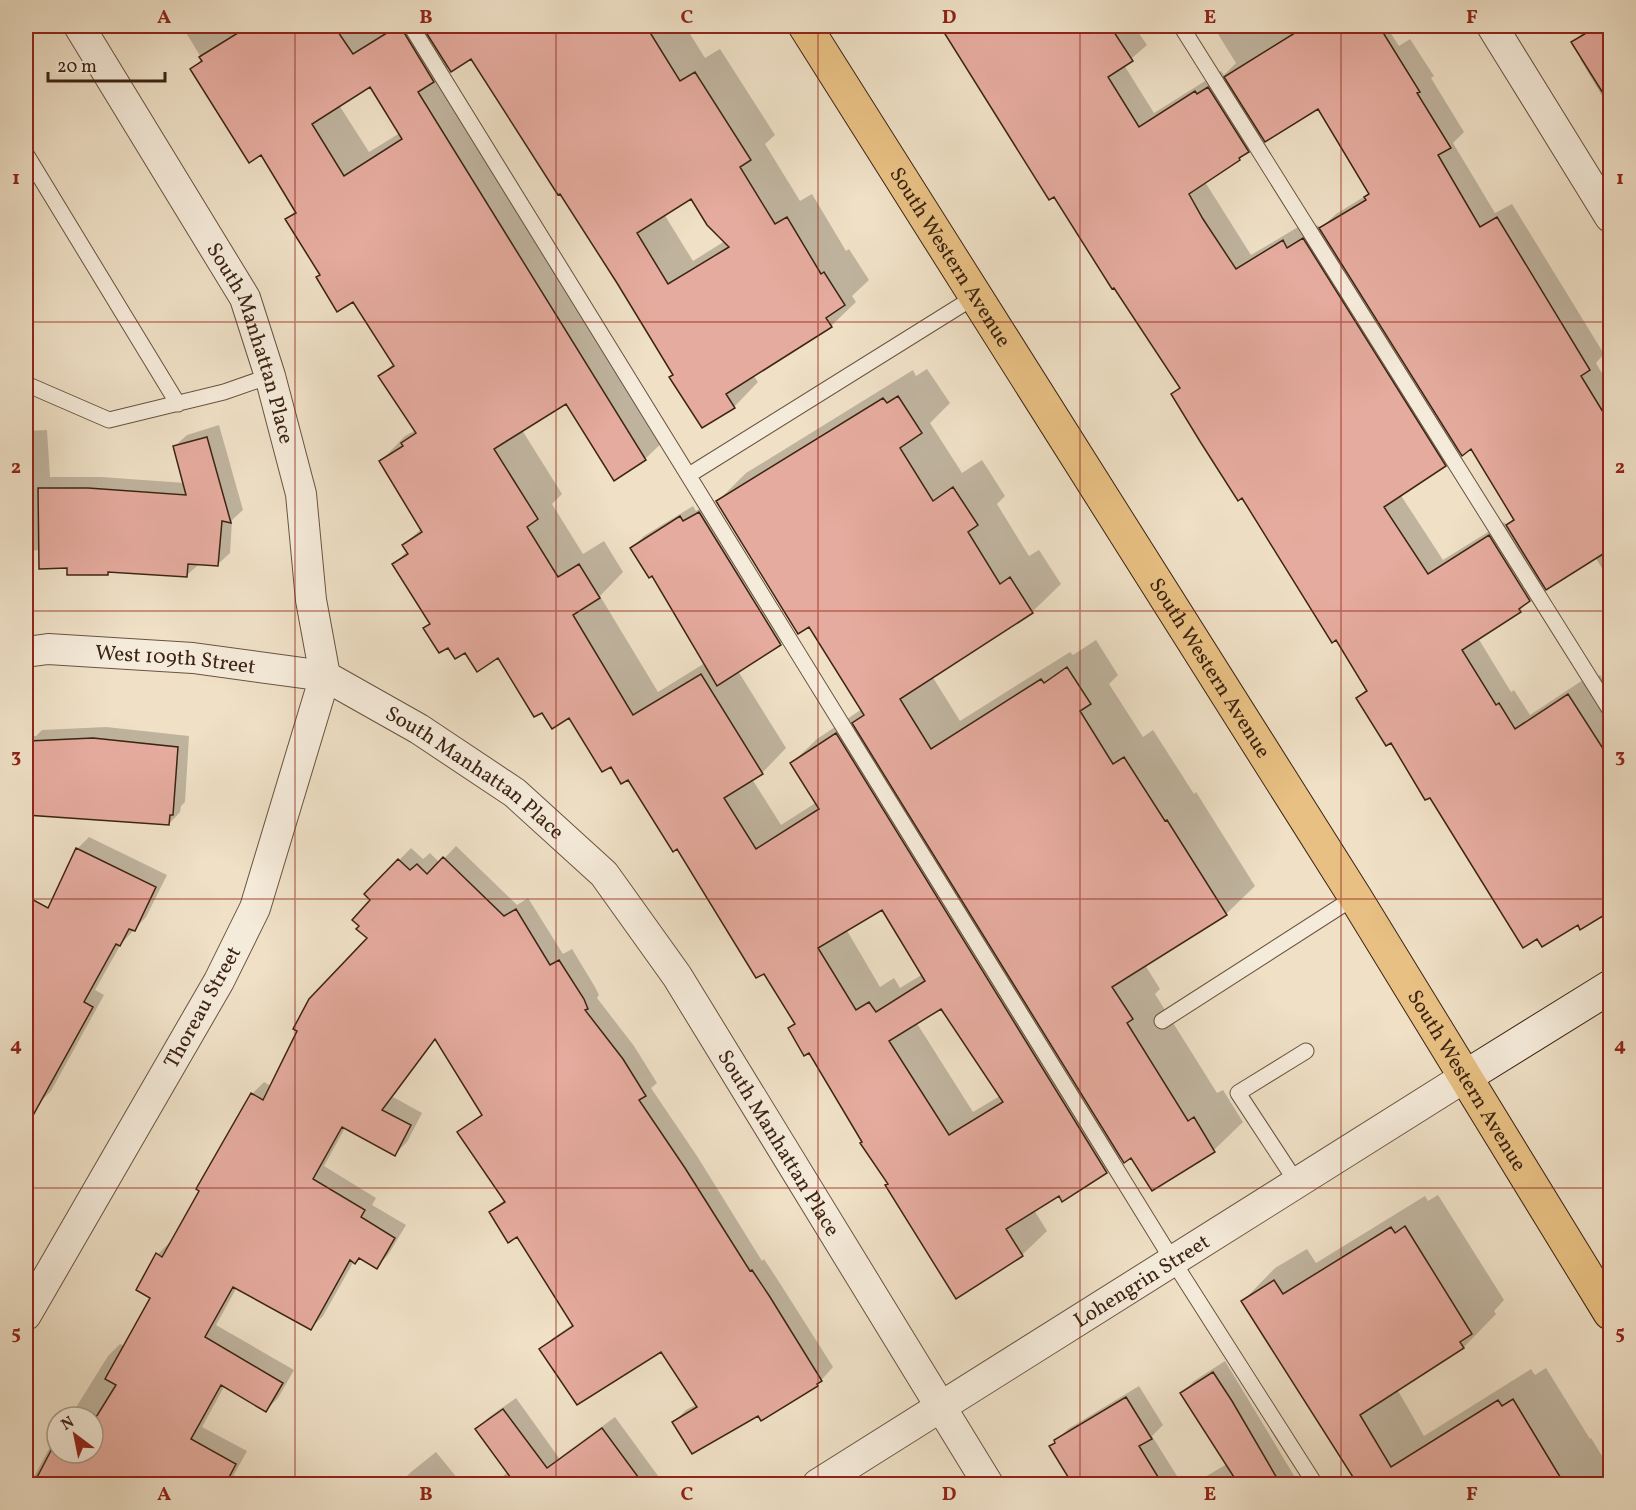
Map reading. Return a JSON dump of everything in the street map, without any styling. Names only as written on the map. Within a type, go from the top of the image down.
[{"type":"main road","name":"South Western Avenue","points":[[805,26],[1354,897],[1611,1313]]},
{"type":"street","name":"South Manhattan Place","points":[[79,26],[245,298],[270,376],[301,494],[311,600],[325,676],[419,729],[515,793],[604,874],[677,976],[988,1485]]},
{"type":"street","points":[[1492,26],[1611,217]]},
{"type":"street","name":"West 109th Street","points":[[26,652],[48,649],[193,658],[325,676]]},
{"type":"street","name":"Thoreau Street","points":[[26,1316],[219,981],[255,908],[325,676]]},
{"type":"street","points":[[1466,1077],[1611,987]]},
{"type":"street","name":"Lohengrin Street","points":[[818,1485],[1466,1077]]},
{"type":"lane","points":[[411,26],[1173,1261],[1315,1485]]},
{"type":"lane","points":[[1181,26],[1611,710]]},
{"type":"lane","points":[[26,154],[178,404]]},
{"type":"lane","points":[[688,475],[976,296]]},
{"type":"lane","points":[[26,384],[109,420],[224,392],[270,376]]},
{"type":"lane","points":[[1162,1021],[1354,897]]},
{"type":"lane","points":[[1297,1183],[1238,1093],[1306,1051]]},
{"type":"building","points":[[249,26],[334,26],[353,54],[401,26],[434,82],[418,92],[646,460],[614,481],[566,404],[494,449],[538,519],[527,527],[558,577],[579,564],[600,598],[573,615],[633,715],[701,674],[763,774],[724,798],[756,849],[819,809],[790,763],[836,733],[1107,1173],[1062,1202],[1059,1196],[1006,1229],[1023,1256],[956,1299],[885,1185],[888,1184],[860,1143],[862,1142],[809,1053],[804,1056],[788,1028],[795,1024],[764,974],[756,978],[677,849],[673,852],[628,780],[621,784],[611,767],[602,772],[569,718],[552,729],[542,713],[534,717],[498,658],[477,672],[465,653],[455,659],[448,648],[439,653],[423,628],[430,624],[392,564],[408,554],[402,545],[422,532],[379,461],[403,446],[401,443],[416,433],[378,376],[394,366],[353,302],[337,312],[316,277],[320,275],[285,219],[296,213],[261,155],[249,163],[190,69],[202,61],[199,57]],"holes":[[[370,87],[402,139],[344,176],[312,124]],[[882,910],[925,981],[876,1012],[869,1002],[856,1010],[818,948]],[[941,1009],[1003,1102],[949,1135],[889,1041]]]},
{"type":"building","points":[[422,26],[646,26],[680,81],[695,72],[751,160],[740,167],[775,224],[787,217],[821,274],[824,272],[845,305],[826,318],[832,327],[726,394],[735,408],[702,428],[669,377],[673,375],[617,283],[471,59],[451,72]],"holes":[[[691,199],[707,225],[729,247],[668,284],[637,233]]]},
{"type":"building","points":[[940,26],[1110,26],[1133,61],[1108,77],[1139,127],[1195,91],[1197,94],[1208,87],[1249,152],[1189,194],[1203,219],[1236,269],[1283,240],[1287,248],[1303,238],[1446,466],[1384,507],[1428,574],[1489,535],[1530,601],[1519,609],[1521,612],[1462,650],[1496,705],[1499,703],[1515,729],[1568,694],[1611,761],[1611,911],[1580,930],[1578,925],[1542,947],[1537,939],[1523,948],[1430,798],[1425,800],[1391,743],[1386,746],[1356,698],[1367,691],[1336,640],[1332,643],[1242,498],[1238,501],[1201,443],[1171,394],[1180,388],[1114,288],[1112,289],[1054,197],[1049,200]]},
{"type":"building","points":[[1306,26],[1379,26],[1451,148],[1438,155],[1480,227],[1497,217],[1590,370],[1581,376],[1611,425],[1611,549],[1546,590],[1506,525],[1514,520],[1471,449],[1462,456],[1319,228],[1366,200],[1364,197],[1369,194],[1318,109],[1265,142],[1224,77]]},
{"type":"building","points":[[1598,26],[1611,26],[1611,106],[1571,42]]},
{"type":"building","points":[[898,396],[922,433],[900,448],[933,501],[953,487],[978,525],[968,532],[1000,584],[1010,577],[1033,613],[900,699],[931,749],[1041,679],[1044,683],[1067,667],[1091,704],[1080,711],[1113,764],[1124,757],[1227,915],[1112,987],[1133,1019],[1127,1023],[1188,1121],[1194,1117],[1215,1152],[1152,1191],[1131,1158],[1124,1163],[852,723],[864,715],[809,627],[798,634],[716,501],[883,398],[887,403]]},
{"type":"building","points":[[207,437],[231,523],[222,521],[218,566],[188,564],[187,577],[108,572],[108,575],[67,575],[67,568],[39,569],[38,488],[88,488],[186,495],[173,446]]},
{"type":"building","points":[[699,512],[781,645],[717,686],[652,576],[649,578],[630,548],[680,516],[683,521]]},
{"type":"building","points":[[93,738],[178,747],[173,815],[170,815],[169,825],[26,815],[26,747],[29,747],[29,741]]},
{"type":"building","points":[[76,848],[156,887],[135,931],[129,929],[120,946],[116,944],[84,1002],[93,1007],[26,1128],[26,896],[48,908]]},
{"type":"building","points":[[443,857],[504,916],[516,909],[550,965],[559,960],[584,999],[588,1009],[585,1010],[623,1059],[646,1096],[639,1100],[750,1271],[752,1270],[770,1297],[822,1381],[817,1384],[818,1386],[761,1421],[758,1416],[692,1454],[672,1422],[697,1407],[661,1352],[577,1405],[539,1349],[573,1326],[517,1237],[508,1243],[489,1212],[505,1202],[457,1132],[482,1115],[435,1039],[382,1110],[411,1125],[395,1156],[342,1127],[313,1179],[365,1210],[361,1217],[395,1238],[377,1269],[359,1258],[355,1264],[350,1260],[311,1330],[233,1287],[205,1337],[283,1383],[266,1412],[221,1385],[191,1439],[236,1464],[225,1485],[33,1485],[45,1462],[45,1465],[105,1465],[104,1405],[116,1385],[105,1379],[150,1298],[136,1290],[156,1253],[162,1257],[199,1191],[196,1189],[251,1093],[263,1100],[297,1031],[293,1029],[309,999],[367,938],[356,929],[359,926],[352,920],[370,900],[364,894],[398,859],[410,870],[417,864],[427,874]]},
{"type":"building","points":[[1405,1226],[1472,1334],[1460,1342],[1464,1348],[1360,1415],[1391,1467],[1498,1400],[1502,1406],[1513,1399],[1565,1485],[1358,1485],[1241,1301],[1274,1280],[1283,1294],[1391,1227],[1395,1233]]},
{"type":"building","points":[[1213,1372],[1281,1485],[1239,1485],[1180,1393]]},
{"type":"building","points":[[1126,1397],[1152,1439],[1139,1446],[1163,1485],[1073,1485],[1049,1446],[1055,1443],[1054,1440]]},
{"type":"building","points":[[503,1409],[547,1468],[602,1428],[644,1485],[516,1485],[475,1429]]}]
